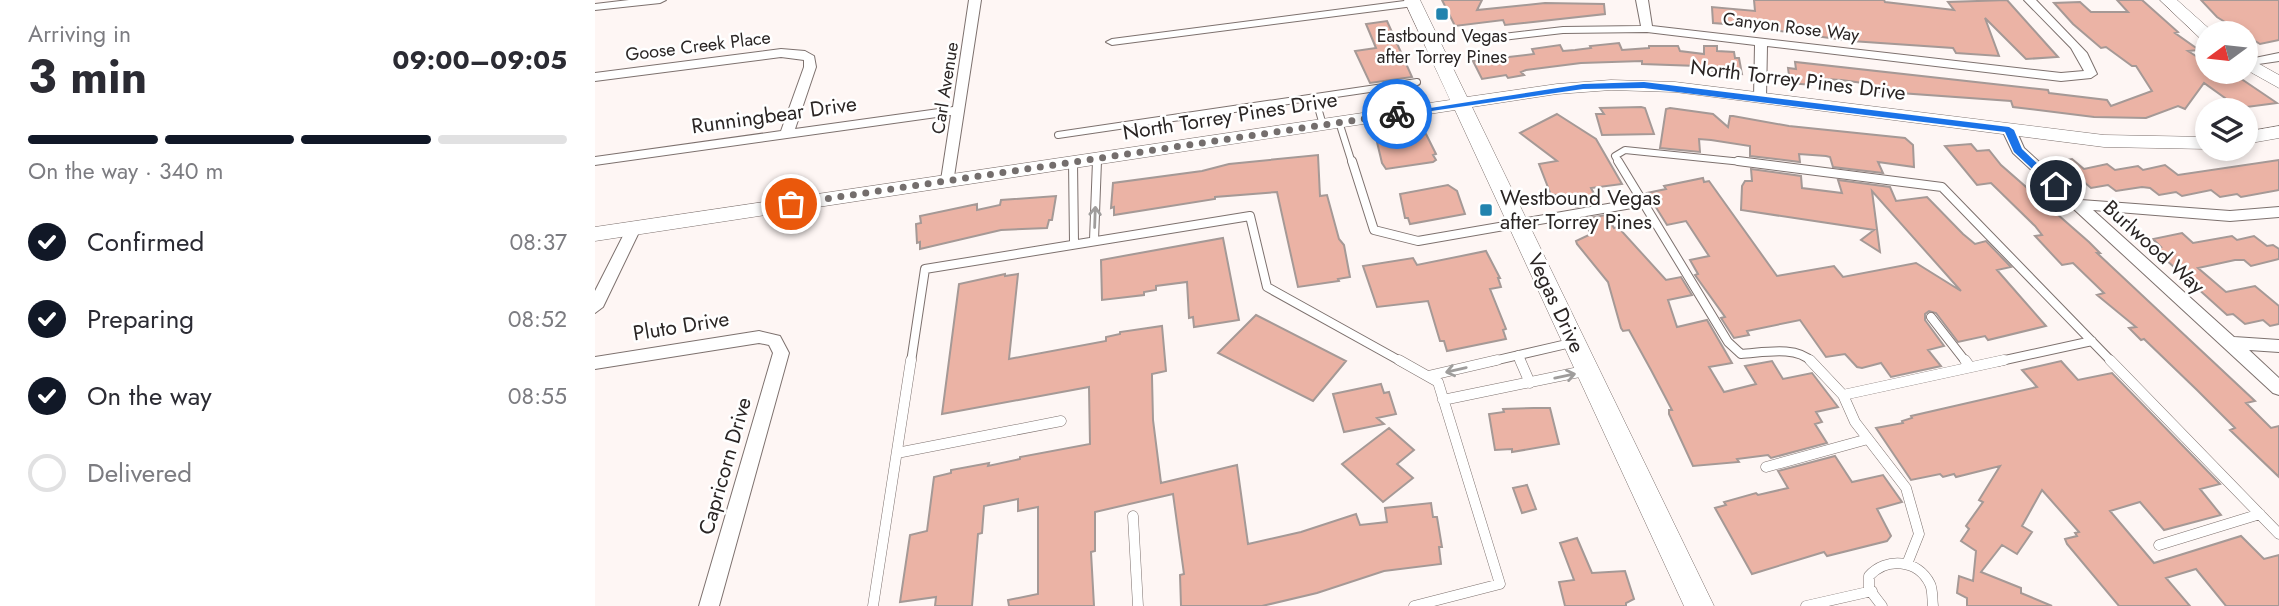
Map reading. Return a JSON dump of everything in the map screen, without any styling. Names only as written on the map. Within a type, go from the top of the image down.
[{"type":"main road","name":"Vegas Drive","points":[[1413,1],[1699,606]]},
{"type":"main road","points":[[2258,69],[2279,83]]},
{"type":"main road","name":"North Torrey Pines Drive","points":[[595,234],[1557,89],[1611,85],[1675,87],[2131,143],[2195,143]]},
{"type":"main road","points":[[2258,136],[2279,132]]},
{"type":"street","points":[[595,8],[660,0]]},
{"type":"street","name":"Carl Avenue","points":[[949,180],[975,0]]},
{"type":"street","points":[[1642,0],[1647,29]]},
{"type":"street","name":"Canyon Rose Way","points":[[1486,39],[1563,30],[1647,29],[2061,76],[2091,74],[2087,59],[2057,31],[2030,0]]},
{"type":"street","points":[[2168,0],[2195,24]]},
{"type":"street","points":[[1112,42],[1413,1]]},
{"type":"street","points":[[1760,98],[1761,41]]},
{"type":"street","name":"Goose Creek Place","points":[[595,77],[781,54],[805,55],[810,59],[810,67],[786,135]]},
{"type":"street","points":[[2258,60],[2279,57]]},
{"type":"street","name":"Runningbear Drive","points":[[595,161],[959,110]]},
{"type":"street","name":"Burlwood Way","points":[[2009,130],[2018,150],[2279,388]]},
{"type":"street","points":[[2075,204],[2230,215],[2279,212]]},
{"type":"street","points":[[595,307],[634,228]]},
{"type":"street","name":"Pluto Drive","points":[[595,363],[758,337],[774,340]]},
{"type":"street","name":"Capricorn Drive","points":[[709,606],[781,352],[774,340]]},
{"type":"street","points":[[2229,343],[2279,346]]},
{"type":"lane","points":[[1058,135],[1417,82]]},
{"type":"lane","points":[[1315,97],[1331,124],[1374,230],[1418,241],[1643,202]]},
{"type":"lane","points":[[1907,564],[1919,534],[1906,488],[1855,422],[1843,395],[1806,356],[1792,352],[1741,355],[1728,342],[1615,156],[1625,150],[1676,153],[1943,187],[2279,534]]},
{"type":"lane","points":[[1094,240],[1097,159]]},
{"type":"lane","points":[[1073,162],[1074,243]]},
{"type":"lane","points":[[873,606],[925,269],[1250,216],[1267,287],[1438,382],[1500,584],[1414,606]]},
{"type":"lane","points":[[1931,317],[1970,367]]},
{"type":"lane","points":[[1843,395],[2092,341]]},
{"type":"lane","points":[[1428,376],[1574,342]]},
{"type":"lane","points":[[1518,355],[1530,383]]},
{"type":"lane","points":[[1443,400],[1588,371]]},
{"type":"lane","points":[[897,453],[1061,421]]},
{"type":"lane","points":[[1766,467],[1868,439]]},
{"type":"lane","points":[[2159,545],[2260,514]]},
{"type":"lane","points":[[1133,516],[1138,606]]},
{"type":"lane","points":[[1882,606],[1872,591],[1870,576],[1879,564],[1897,561],[1917,570],[1932,588],[1933,606]]},
{"type":"lane","points":[[1806,606],[1872,591]]},
{"type":"building","points":[[1442,0],[1482,0],[1477,10],[1545,3],[1604,4],[1605,14],[1505,25],[1503,20],[1455,26]]},
{"type":"building","points":[[1754,0],[1884,0],[1954,10],[1948,2],[2007,0],[2058,57],[2026,59],[1985,18],[1999,56],[1956,53],[1953,48],[1851,41],[1765,27],[1713,23],[1712,7],[1755,11]]},
{"type":"building","points":[[2117,0],[2142,0],[2178,32],[2175,33],[2195,47],[2195,50],[2188,51],[2195,55],[2195,84],[2203,84],[2185,109],[2178,106],[2146,118],[2094,117],[2013,107],[2011,101],[1872,91],[1870,84],[1841,80],[1810,78],[1811,85],[1790,83],[1788,68],[1796,69],[1795,62],[2048,90],[2049,93],[2107,100],[2111,106],[2152,91],[2136,66],[2132,66],[2106,47],[2101,48],[2054,3],[2080,2],[2091,12],[2128,12]]},
{"type":"building","points":[[2201,0],[2279,0],[2279,40],[2258,43],[2258,21],[2223,21]]},
{"type":"building","points":[[1387,21],[1412,77],[1370,83],[1355,51],[1376,48],[1366,24]]},
{"type":"building","points":[[1619,43],[1622,50],[1678,46],[1680,51],[1704,54],[1704,46],[1717,46],[1717,51],[1734,52],[1735,58],[1739,58],[1742,74],[1698,69],[1698,66],[1642,64],[1642,61],[1581,63],[1526,70],[1521,72],[1524,75],[1508,78],[1506,75],[1482,79],[1473,61],[1534,54],[1532,49],[1560,45],[1563,51]]},
{"type":"building","points":[[2205,84],[2249,84],[2277,103],[2258,106],[2258,98],[2225,98]]},
{"type":"building","points":[[1600,108],[1645,108],[1654,134],[1602,135],[1596,114],[1604,114]]},
{"type":"building","points":[[1666,109],[1713,114],[1728,127],[1730,116],[1733,116],[1789,126],[1905,138],[1913,145],[1914,167],[1878,162],[1883,173],[1833,167],[1830,157],[1826,156],[1799,154],[1800,162],[1750,156],[1750,146],[1699,139],[1700,152],[1660,148]]},
{"type":"building","points":[[1557,114],[1596,139],[1622,184],[1591,188],[1599,203],[1576,207],[1569,195],[1551,195],[1539,164],[1557,161],[1520,133]]},
{"type":"building","points":[[1426,134],[1436,154],[1433,155],[1436,160],[1386,169],[1377,142]]},
{"type":"building","points":[[1971,144],[1977,151],[1989,150],[2001,165],[2089,242],[2100,253],[2097,253],[2255,401],[2246,403],[2271,428],[2279,426],[2279,477],[2230,430],[2235,428],[2197,390],[2129,328],[2136,327],[2097,295],[2104,293],[2073,263],[2062,265],[2035,236],[2042,235],[2035,226],[1991,183],[1977,185],[1945,146]]},
{"type":"building","points":[[1318,155],[1320,196],[1327,195],[1339,239],[1344,245],[1350,277],[1338,279],[1339,281],[1298,287],[1277,192],[1215,197],[1114,215],[1114,207],[1111,208],[1113,183],[1202,171],[1229,164]]},
{"type":"building","points":[[2072,159],[2084,169],[2107,164],[2115,170],[2138,166],[2143,170],[2165,165],[2178,175],[2279,160],[2279,190],[2241,197],[2237,194],[2220,197],[2211,190],[2182,196],[2176,192],[2159,195],[2150,188],[2142,187],[2116,191],[2108,185],[2091,188],[2083,181],[2078,182],[2055,162]]},
{"type":"building","points":[[1751,169],[1801,176],[1802,188],[1842,193],[1838,180],[1890,187],[1896,201],[1927,197],[1975,244],[1986,241],[2011,267],[1997,270],[2046,326],[1988,340],[1985,336],[1958,342],[1936,313],[1929,311],[1925,314],[1925,320],[1944,346],[1928,350],[1941,366],[1891,377],[1881,363],[1862,368],[1857,367],[1845,354],[1826,357],[1800,320],[1747,331],[1749,335],[1734,338],[1721,318],[1725,317],[1695,275],[1698,274],[1690,260],[1709,256],[1686,221],[1667,225],[1647,193],[1666,189],[1664,186],[1703,178],[1704,182],[1709,181],[1777,276],[1834,266],[1843,277],[1916,263],[1961,291],[1872,191],[1880,252],[1861,240],[1874,230],[1741,210],[1742,186],[1745,181],[1752,181]]},
{"type":"building","points":[[1448,185],[1457,191],[1465,214],[1410,224],[1408,218],[1405,218],[1400,194]]},
{"type":"building","points":[[1056,196],[1052,220],[1049,220],[1047,228],[1001,230],[920,249],[920,242],[917,243],[916,224],[921,223],[920,216],[977,204],[977,210],[1000,205],[1001,200]]},
{"type":"building","points":[[1606,215],[1614,228],[1618,227],[1666,280],[1681,277],[1692,295],[1668,300],[1677,327],[1707,320],[1732,363],[1709,367],[1724,392],[1756,384],[1745,366],[1772,361],[1783,379],[1812,373],[1838,407],[1816,412],[1822,422],[1815,424],[1827,443],[1771,458],[1768,455],[1737,459],[1739,462],[1693,466],[1669,414],[1669,410],[1672,410],[1629,330],[1623,331],[1621,328],[1608,282],[1577,244],[1576,241],[1591,234],[1582,219]]},
{"type":"building","points":[[2182,233],[2193,243],[2232,236],[2237,240],[2254,236],[2267,246],[2273,245],[2279,249],[2279,259],[2251,266],[2244,260],[2235,260],[2198,268],[2226,292],[2255,286],[2279,306],[2279,324],[2270,326],[2263,320],[2245,324],[2233,314],[2227,315],[2154,249],[2161,247],[2153,239]]},
{"type":"building","points":[[1223,238],[1239,320],[1194,327],[1193,317],[1189,318],[1187,282],[1156,286],[1156,290],[1144,292],[1144,295],[1102,300],[1101,260]]},
{"type":"building","points":[[1486,251],[1500,278],[1501,287],[1490,289],[1506,329],[1503,330],[1506,339],[1447,351],[1444,341],[1440,341],[1428,301],[1377,307],[1363,266],[1413,258],[1417,265]]},
{"type":"building","points":[[1005,274],[1018,274],[1009,359],[1106,341],[1106,337],[1120,332],[1162,326],[1166,371],[1152,374],[1153,420],[1161,483],[1237,465],[1248,544],[1301,532],[1356,514],[1360,525],[1387,522],[1385,508],[1431,503],[1433,517],[1437,517],[1442,547],[1439,547],[1441,564],[1384,571],[1317,593],[1262,606],[1181,606],[1180,575],[1184,574],[1173,494],[1095,512],[1095,551],[1091,552],[1094,606],[1009,606],[1008,600],[1038,594],[1038,507],[1018,511],[1018,499],[984,506],[982,533],[978,534],[972,606],[935,606],[936,597],[900,602],[910,535],[927,531],[934,477],[951,473],[951,470],[989,463],[988,466],[1090,444],[1089,387],[942,414],[959,284]]},
{"type":"building","points":[[1256,315],[1346,361],[1313,401],[1218,353]]},
{"type":"building","points":[[2061,361],[2078,380],[2112,373],[2220,484],[2200,489],[2221,515],[2164,530],[2140,502],[2110,511],[2154,563],[2241,536],[2264,559],[2279,555],[2279,606],[2226,606],[2196,569],[2166,578],[2190,606],[2119,606],[2067,544],[2065,539],[2077,536],[2075,533],[2079,532],[2042,490],[2022,526],[2032,532],[2017,554],[2002,545],[1981,572],[2021,588],[2021,593],[2052,606],[1967,606],[1967,598],[1957,593],[1959,576],[1973,581],[1976,551],[1961,541],[1969,529],[1966,526],[1983,502],[1979,500],[2000,466],[1956,477],[1954,474],[1943,477],[1940,474],[1911,480],[1876,428],[1903,423],[1902,421],[1912,418],[1911,416],[2037,387],[2022,370]]},
{"type":"building","points":[[1381,384],[1384,393],[1389,392],[1396,414],[1377,418],[1384,424],[1344,432],[1333,394]]},
{"type":"building","points":[[1550,408],[1559,444],[1512,452],[1512,449],[1495,450],[1489,414],[1504,412],[1503,409]]},
{"type":"building","points":[[1389,428],[1414,450],[1397,464],[1413,478],[1383,502],[1342,464]]},
{"type":"building","points":[[1835,456],[1852,482],[1883,475],[1902,502],[1877,509],[1891,536],[1887,541],[1827,556],[1824,552],[1752,574],[1715,508],[1726,505],[1724,502],[1756,493],[1758,495],[1788,488],[1778,471]]},
{"type":"building","points":[[1527,485],[1536,509],[1522,513],[1513,488]]},
{"type":"building","points":[[1577,538],[1592,573],[1625,571],[1634,599],[1626,603],[1626,606],[1565,606],[1559,582],[1574,580],[1560,543]]},
{"type":"way so far","points":[[791,204],[1397,114]]},
{"type":"place","name":"Eastbound Vegas after Torrey Pines","points":[[1442,14]]},
{"type":"place","name":"Westbound Vegas after Torrey Pines","points":[[1486,210]]},
{"type":"route","points":[[1397,114],[1583,86],[1644,85],[1717,92],[2009,130],[2018,150],[2056,186]]}]
